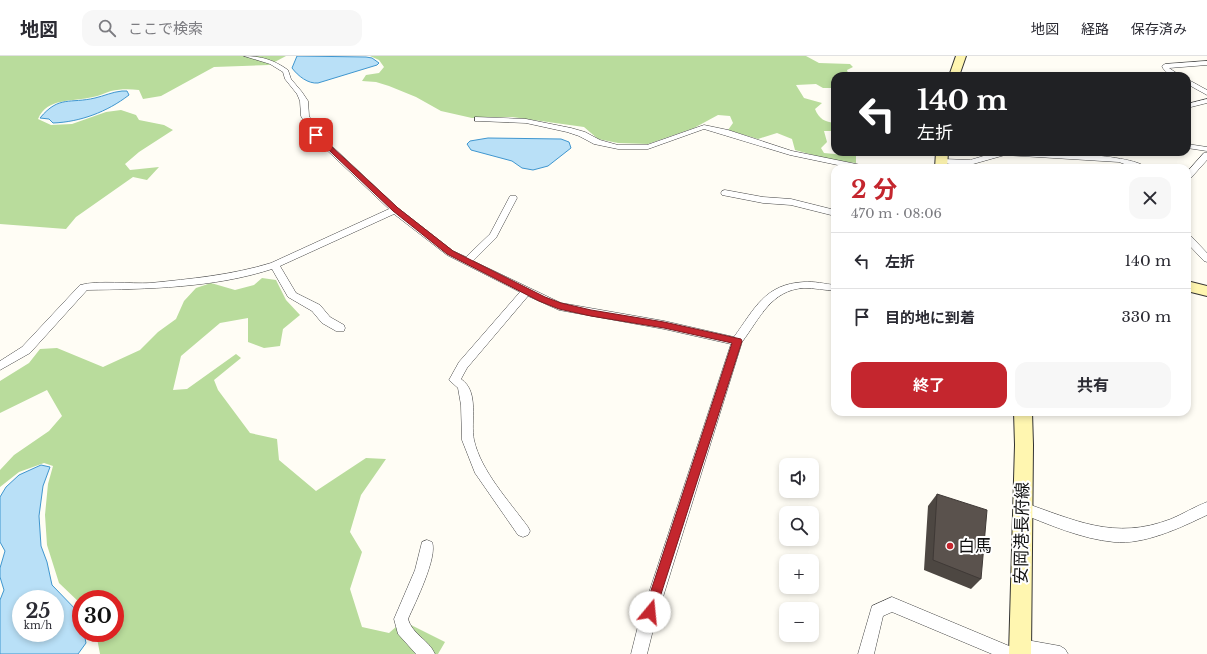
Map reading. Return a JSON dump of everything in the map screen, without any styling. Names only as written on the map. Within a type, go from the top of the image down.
[{"type":"main road","points":[[955,72],[961,56]]},
{"type":"main road","points":[[1191,287],[1207,291]]},
{"type":"main road","name":"安岡港長府線","points":[[1017,652],[1024,444],[1023,416]]},
{"type":"street","points":[[247,56],[266,59],[276,63],[286,71],[288,79],[300,93],[304,101],[305,116],[316,135],[396,210],[450,253],[559,306],[664,325],[737,341]]},
{"type":"street","points":[[1171,72],[1166,69],[1165,66],[1207,63]]},
{"type":"street","points":[[1191,83],[1205,91]]},
{"type":"street","points":[[1191,105],[1207,101]]},
{"type":"street","points":[[478,119],[526,121],[568,130],[582,134],[597,142],[618,147],[648,147],[704,127],[790,152],[842,164]]},
{"type":"street","points":[[1191,147],[1207,150]]},
{"type":"street","points":[[1191,173],[1207,155]]},
{"type":"street","points":[[942,160],[966,164],[991,156]]},
{"type":"street","points":[[1054,156],[1120,160],[1132,164]]},
{"type":"street","points":[[725,193],[763,200],[791,202],[831,212]]},
{"type":"street","points":[[467,261],[493,236],[506,213],[512,198]]},
{"type":"street","points":[[0,366],[26,350],[84,287],[150,286],[255,271],[274,265],[396,210]]},
{"type":"street","points":[[1191,241],[1207,259]]},
{"type":"street","points":[[274,265],[292,295],[316,308],[326,320],[340,328]]},
{"type":"street","points":[[639,654],[648,618],[737,341],[767,300],[778,291],[805,285],[831,288]]},
{"type":"street","points":[[523,531],[481,473],[468,440],[466,405],[463,386],[455,380],[463,365],[527,291]]},
{"type":"street","points":[[1022,508],[1087,531],[1115,536],[1134,535],[1172,525],[1207,508]]},
{"type":"street","points":[[427,547],[422,570],[402,619],[403,629],[427,654]]},
{"type":"street","points":[[866,654],[878,612],[892,604],[1017,652],[1060,654]]},
{"type":"green space","points":[[0,56],[286,56],[269,65],[214,67],[161,96],[143,99],[139,90],[128,89],[111,91],[93,97],[61,102],[48,107],[42,112],[38,119],[51,125],[72,124],[106,112],[121,110],[136,115],[139,120],[164,125],[173,130],[139,152],[125,164],[130,170],[159,167],[147,180],[133,177],[76,217],[66,229],[0,224]]},
{"type":"green space","points":[[370,56],[806,56],[819,63],[850,64],[853,67],[847,70],[848,72],[831,72],[831,88],[823,88],[816,84],[796,85],[804,98],[822,103],[815,109],[820,118],[831,122],[831,131],[824,131],[827,142],[821,148],[824,153],[831,154],[831,156],[856,156],[856,163],[831,160],[795,150],[792,139],[777,133],[758,139],[728,130],[733,123],[730,116],[718,115],[694,128],[648,144],[618,143],[598,139],[584,127],[512,117],[472,118],[441,111],[416,97],[389,86],[376,82],[362,81],[366,75],[379,73],[384,67],[379,60]]},
{"type":"green space","points":[[262,278],[276,280],[286,300],[300,315],[283,329],[280,346],[264,348],[248,342],[248,318],[220,323],[181,356],[173,390],[187,389],[236,354],[241,358],[214,380],[218,390],[250,433],[277,439],[279,460],[316,491],[366,458],[386,459],[361,495],[350,532],[362,552],[350,589],[362,627],[389,633],[397,626],[411,625],[445,642],[438,654],[100,654],[98,642],[124,642],[124,590],[72,590],[72,595],[59,583],[47,545],[45,515],[48,484],[53,466],[44,463],[19,472],[0,487],[0,470],[14,455],[49,431],[62,416],[47,390],[0,413],[0,381],[29,363],[40,349],[57,348],[103,367],[140,350],[158,332],[176,319],[184,301],[196,288],[211,283],[235,290],[254,285]]},
{"type":"water","points":[[297,56],[366,57],[372,58],[379,63],[377,65],[314,83],[304,79],[292,68]]},
{"type":"water","points":[[127,91],[129,95],[112,106],[93,115],[73,121],[53,123],[49,119],[40,118],[53,106],[59,103],[86,100]]},
{"type":"water","points":[[488,138],[561,139],[569,142],[571,148],[548,166],[533,170],[522,168],[512,161],[471,150],[467,144],[470,141]]},
{"type":"water","points":[[41,465],[50,467],[43,486],[39,516],[41,546],[47,562],[52,585],[57,590],[12,590],[12,642],[64,642],[64,597],[72,606],[72,642],[86,642],[78,654],[0,654],[0,600],[4,590],[0,577],[0,568],[5,551],[0,542],[0,497],[6,487],[19,475]]},
{"type":"building","name":"白馬","points":[[937,494],[987,510],[981,579],[933,560]]},
{"type":"place","name":"白馬","points":[[950,546]]},
{"type":"route","points":[[316,135],[396,210],[450,253],[542,299],[559,306],[591,313],[664,325],[737,341],[684,502],[650,612]]}]
